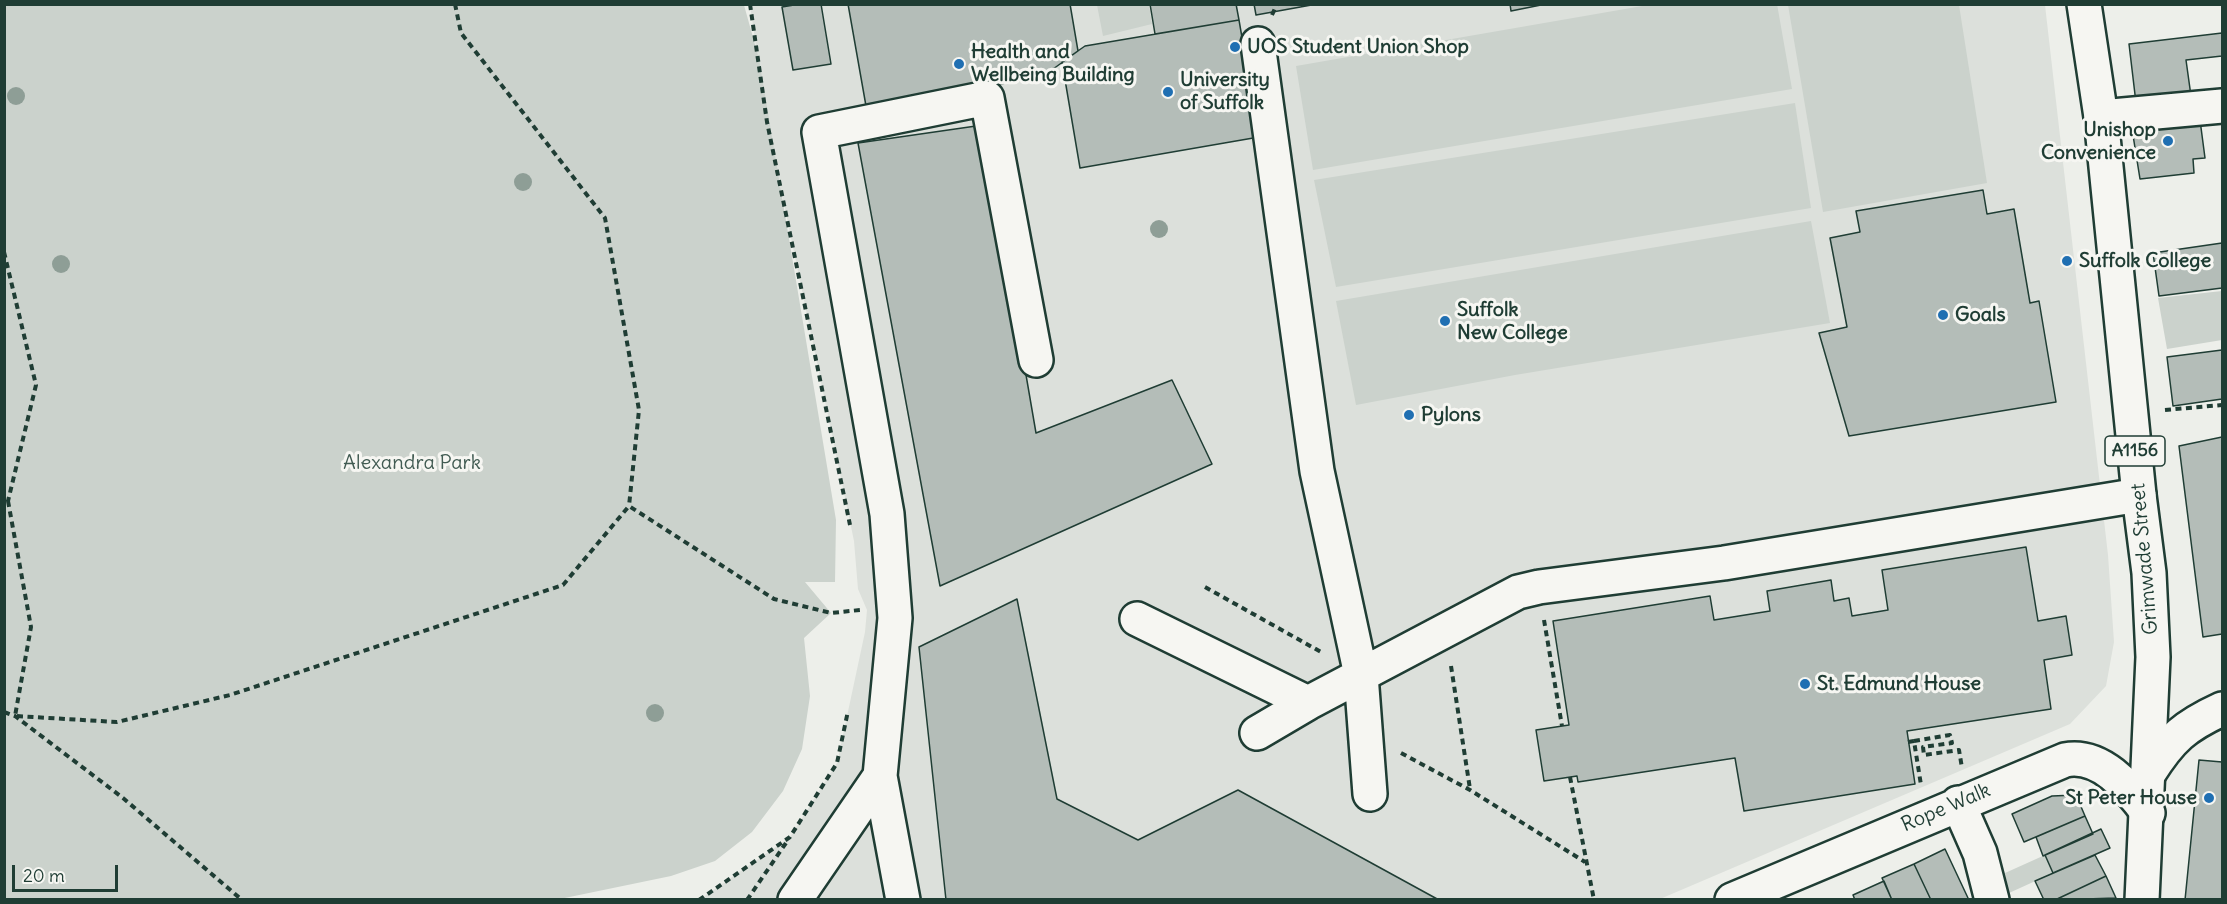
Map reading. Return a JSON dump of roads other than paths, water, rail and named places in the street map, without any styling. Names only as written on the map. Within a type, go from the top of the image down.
[{"type":"street","name":"Grimwade Street","points":[[2084,4],[2100,117],[2139,495],[2150,573],[2153,657],[2149,708],[2148,813],[2142,900]]},
{"type":"street","points":[[1258,44],[1317,471],[1361,675],[1370,794]]},
{"type":"street","points":[[903,900],[880,776],[896,618],[887,514],[819,132],[987,98],[1036,360]]},
{"type":"street","points":[[2100,117],[2223,105]]},
{"type":"street","points":[[1257,733],[1308,703],[1518,592],[1539,587],[1724,563],[2139,495]]},
{"type":"street","points":[[1137,620],[1308,703]]},
{"type":"street","points":[[2149,773],[2175,736],[2202,718],[2223,709]]},
{"type":"street","name":"Rope Walk","points":[[1732,900],[1961,790],[1998,786],[2065,760],[2085,759],[2107,771],[2131,790],[2148,813]]},
{"type":"street","points":[[795,900],[880,776]]},
{"type":"street","points":[[1961,790],[1992,900]]},
{"type":"place","name":"UOS Student Union Shop","points":[[1235,47]]},
{"type":"place","name":"Health and Wellbeing Building","points":[[959,64]]},
{"type":"place","name":"University of Suffolk","points":[[1168,92]]},
{"type":"place","name":"Unishop Convenience","points":[[2168,141]]},
{"type":"place","name":"Suffolk College","points":[[2067,261]]},
{"type":"place","name":"Goals","points":[[1943,315]]},
{"type":"place","name":"Suffolk New College","points":[[1445,321]]},
{"type":"place","name":"Pylons","points":[[1409,415]]},
{"type":"place","name":"St. Edmund House","points":[[1805,684]]},
{"type":"place","name":"St Peter House","points":[[2209,798]]},
{"type":"park label","name":"Alexandra Park","points":[[412,463]]}]
